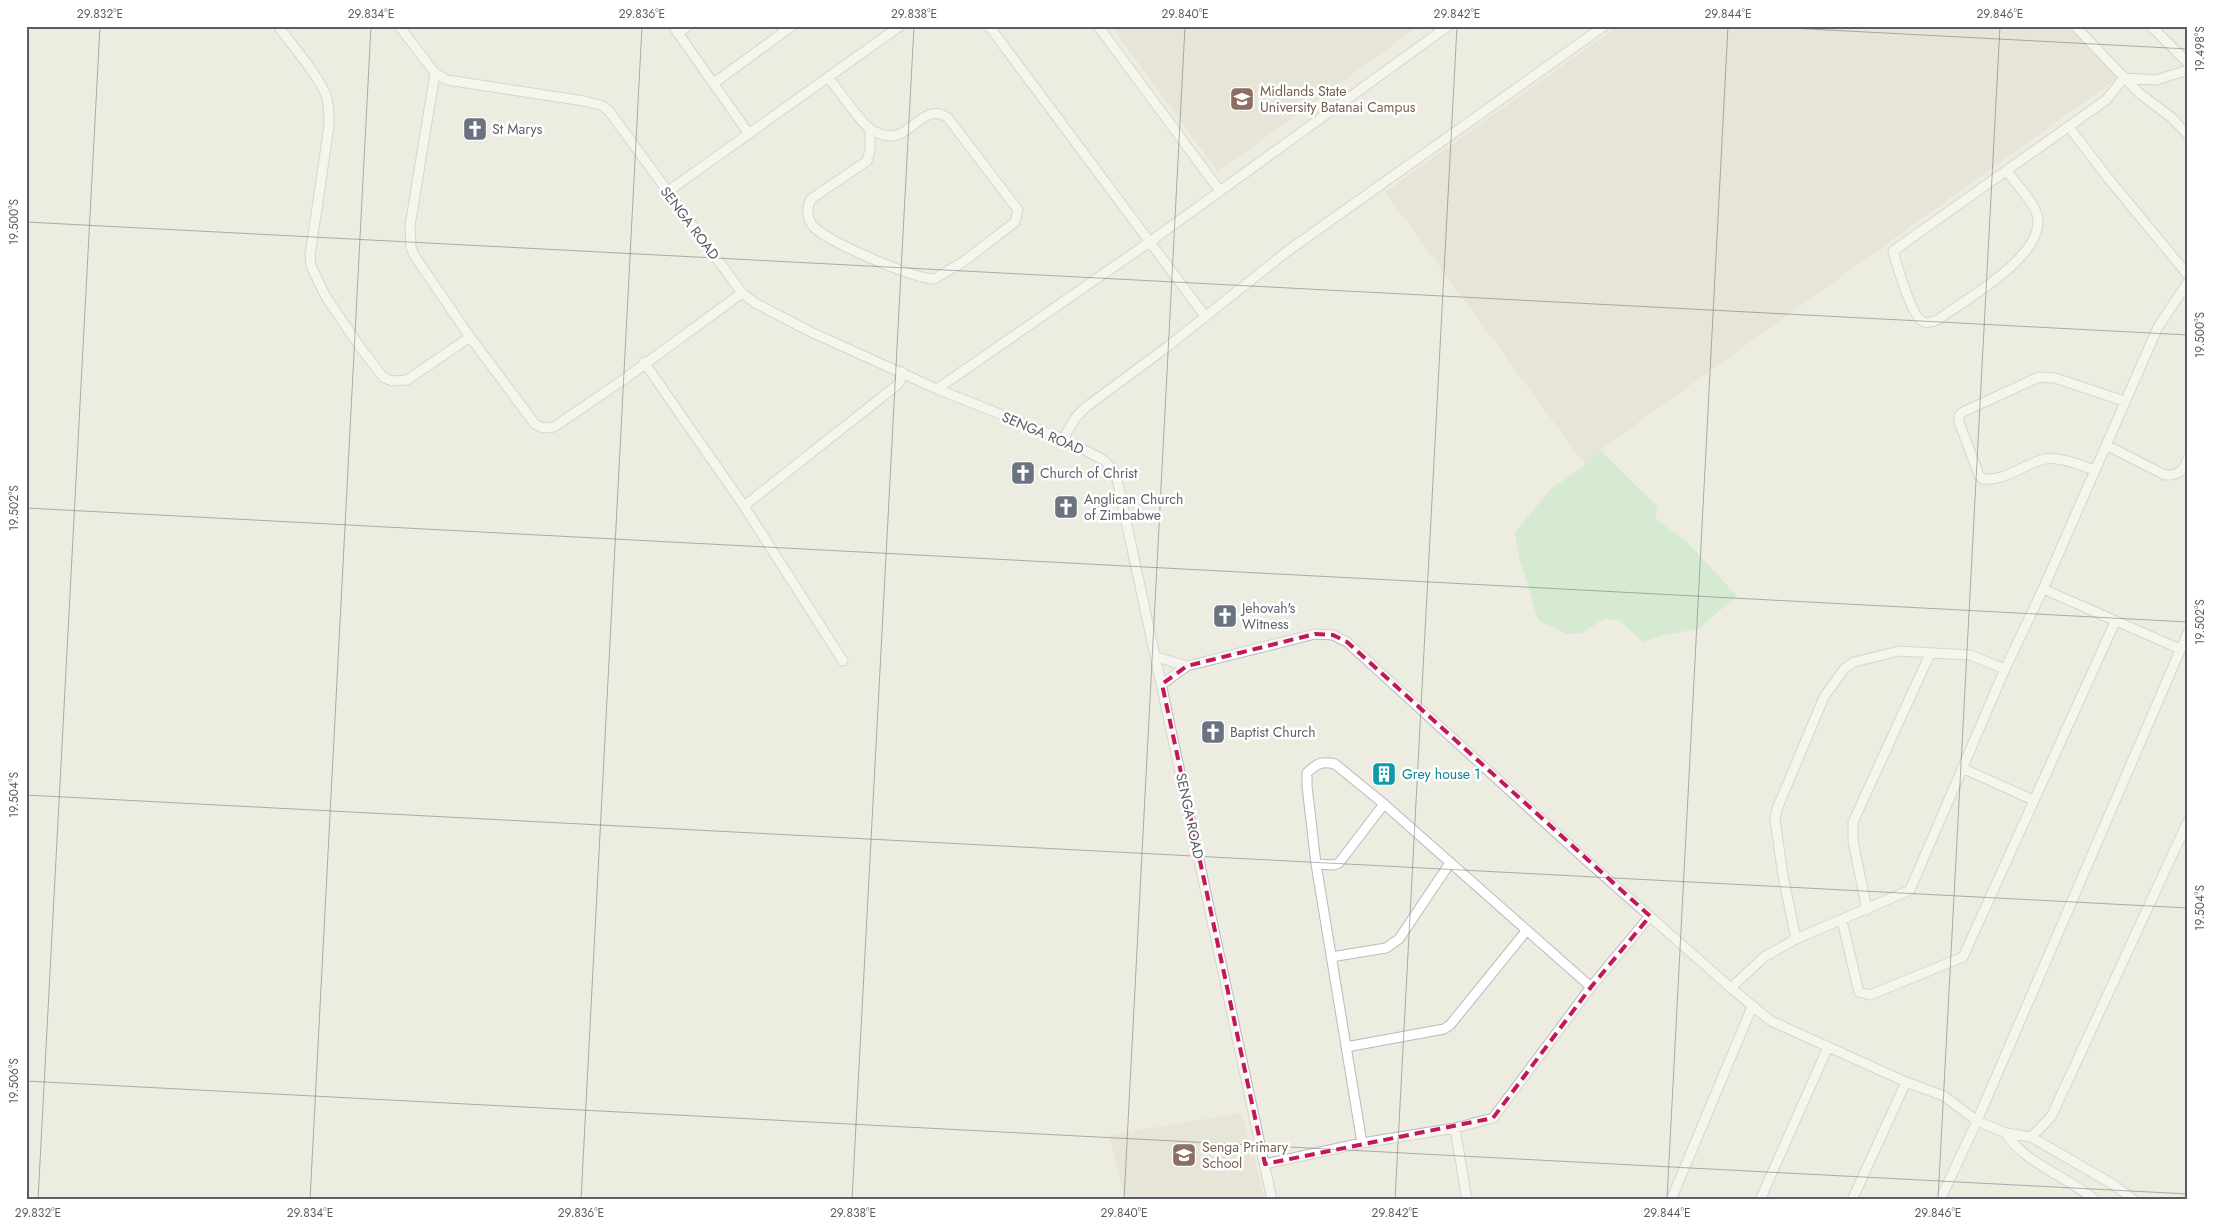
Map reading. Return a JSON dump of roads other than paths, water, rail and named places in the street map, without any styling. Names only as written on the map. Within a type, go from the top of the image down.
[{"type":"street","points":[[278,26],[319,83],[326,97],[329,109],[329,126],[310,255],[312,266],[326,297],[360,347],[384,377],[392,381],[407,380],[470,337]]},
{"type":"street","points":[[400,26],[434,73],[410,226],[411,247],[418,262],[470,337],[535,424],[543,428],[554,427],[623,380],[644,362],[742,293]]},
{"type":"street","points":[[688,26],[676,30],[749,134]]},
{"type":"street","points":[[714,84],[792,26]]},
{"type":"street","points":[[667,192],[900,26]]},
{"type":"street","points":[[989,26],[1205,316]]},
{"type":"street","points":[[1098,26],[1220,192]]},
{"type":"street","points":[[937,389],[1150,242],[1448,26]]},
{"type":"street","points":[[1063,439],[1076,417],[1086,407],[1290,250],[1604,26]]},
{"type":"street","points":[[2074,26],[2124,78],[2172,118],[2188,135]]},
{"type":"street","points":[[2151,26],[2188,63]]},
{"type":"street","points":[[2124,78],[2156,80],[2188,70]]},
{"type":"street","name":"SENGA ROAD","points":[[434,73],[455,82],[584,101],[603,106],[609,111],[742,293],[755,303],[777,316],[937,389],[1063,439],[1102,459],[1113,469],[1117,479],[1162,684],[1272,1200]]},
{"type":"street","points":[[829,78],[870,130],[886,136],[896,137],[929,114],[937,112],[942,114],[955,127],[1014,205],[1018,214],[1015,222],[963,262],[934,279],[909,275],[859,252],[818,230],[810,223],[808,204],[811,199],[867,161],[870,150],[870,130]]},
{"type":"street","points":[[2007,171],[2037,213],[2038,231],[2035,238],[2014,264],[2006,270],[1939,319],[1930,323],[1922,322],[1905,289],[1893,251],[2106,100],[2124,78]]},
{"type":"street","points":[[2069,127],[2108,178],[2188,275]]},
{"type":"street","points":[[1730,988],[1764,957],[1796,939],[1910,890],[2124,401],[2158,328],[2188,282]]},
{"type":"street","points":[[644,362],[744,506],[843,661]]},
{"type":"street","points":[[744,506],[896,386],[902,372]]},
{"type":"street","points":[[2095,470],[2057,460],[2045,459],[2002,478],[1983,479],[1959,422],[1959,416],[1963,412],[2039,377],[2055,378],[2124,401]]},
{"type":"street","points":[[2106,444],[2165,475],[2173,476],[2179,474],[2188,459]]},
{"type":"street","points":[[2043,589],[2180,649]]},
{"type":"street","points":[[1842,920],[1859,992],[1864,995],[1870,995],[1961,959],[1966,954],[2028,818],[2033,800],[2115,622]]},
{"type":"street","points":[[1940,1200],[1977,1121],[2188,632]]},
{"type":"street","points":[[1162,684],[1187,666],[1315,634],[1333,636],[1346,642],[1730,988],[1771,1021],[1906,1082],[1944,1096],[1977,1121],[2006,1133],[2031,1137],[2114,1185],[2134,1200]]},
{"type":"street","points":[[1796,939],[1783,876],[1775,818],[1824,697],[1844,669],[1854,662],[1899,651],[1970,655],[2006,669]]},
{"type":"street","points":[[1867,910],[1853,842],[1853,822],[1930,654]]},
{"type":"street","points":[[1156,657],[1187,666]]},
{"type":"street","points":[[1362,1143],[1316,864],[1307,773],[1316,764],[1326,762],[1335,764],[1384,804],[1591,987]]},
{"type":"street","points":[[1962,768],[2033,800]]},
{"type":"street","points":[[1316,864],[1334,865],[1339,863],[1384,804]]},
{"type":"street","points":[[2031,1137],[2051,1117],[2188,821]]},
{"type":"street","points":[[1331,957],[1386,948],[1393,944],[1399,939],[1450,863]]},
{"type":"street","points":[[1265,1164],[1362,1143],[1455,1128],[1493,1118],[1591,987],[1650,916]]},
{"type":"street","points":[[1346,1047],[1444,1029],[1450,1026],[1527,930]]},
{"type":"street","points":[[1671,1200],[1752,1007]]},
{"type":"street","points":[[1760,1200],[1828,1047]]},
{"type":"street","points":[[1852,1200],[1906,1082]]},
{"type":"street","points":[[1455,1128],[1467,1200]]},
{"type":"street","points":[[2006,1133],[2010,1140],[2040,1164],[2095,1200]]},
{"type":"place","name":"Midlands State University Batanai Campus","points":[[1242,99]]},
{"type":"place","name":"St Marys","points":[[475,129]]},
{"type":"place","name":"Church of Christ","points":[[1023,473]]},
{"type":"place","name":"Anglican Church of Zimbabwe","points":[[1066,507]]},
{"type":"place","name":"Jehovah's Witness","points":[[1225,616]]},
{"type":"place","name":"Baptist Church","points":[[1213,732]]},
{"type":"place","name":"Grey house 1","points":[[1384,774]]},
{"type":"place","name":"Senga Primary School","points":[[1184,1155]]}]
